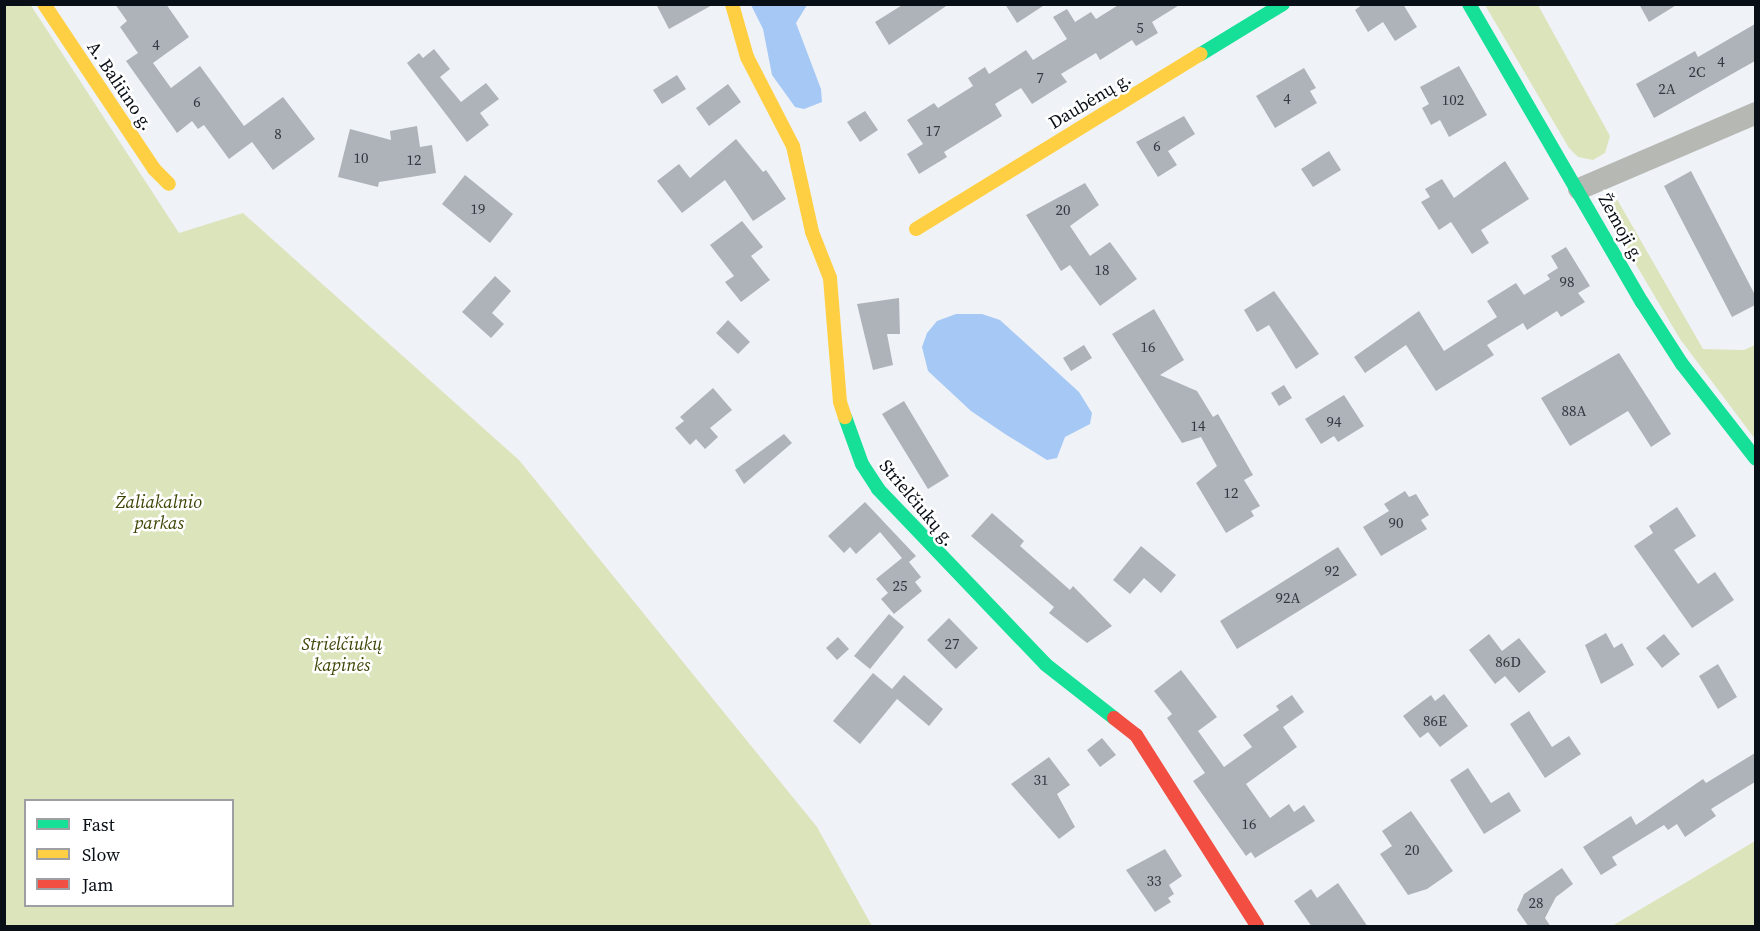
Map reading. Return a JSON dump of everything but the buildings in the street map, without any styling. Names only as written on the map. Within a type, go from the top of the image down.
[{"type":"street","name":"A. Baliūno g.","points":[[44,4],[154,169],[169,184]]},
{"type":"street","name":"Strielčiukų g.","points":[[732,4],[735,28],[747,57],[793,146],[812,232],[830,278],[840,402],[862,464],[878,489],[1000,620],[1045,664],[1136,735],[1239,892],[1257,927]]},
{"type":"street","name":"Daubėnų g.","points":[[916,229],[1283,4]]},
{"type":"street","name":"Žemoji g.","points":[[1469,4],[1579,189],[1642,302],[1682,364],[1755,459]]},
{"type":"street","points":[[1579,189],[1755,113]]},
{"type":"green space","points":[[30,4],[179,233],[243,213],[519,460],[817,827],[872,926],[5,926],[4,5]]},
{"type":"green space","points":[[1485,5],[1538,5],[1610,136],[1605,153],[1593,160],[1578,157],[1569,148]]},
{"type":"green space","points":[[1614,194],[1703,349],[1744,350],[1755,345],[1755,439],[1680,339],[1605,212],[1607,200]]},
{"type":"green space","points":[[1755,841],[1755,926],[1612,926],[1690,880]]},
{"type":"water","points":[[751,5],[807,5],[796,23],[821,89],[822,102],[804,109],[795,107],[772,75],[763,29]]},
{"type":"water","points":[[956,314],[982,314],[1000,320],[1079,392],[1092,413],[1090,424],[1065,437],[1057,458],[1047,460],[1005,434],[971,411],[928,371],[922,347],[927,333],[937,321]]},
{"type":"traffic: fast","points":[[1201,54],[1283,4]]},
{"type":"traffic: fast","points":[[1469,4],[1642,302],[1682,364],[1756,459]]},
{"type":"traffic: fast","points":[[845,417],[862,464],[878,489],[1045,664],[1114,718]]},
{"type":"traffic: slow","points":[[44,4],[154,169],[169,184]]},
{"type":"traffic: slow","points":[[732,4],[747,57],[793,146],[812,232],[830,278],[840,402],[845,417]]},
{"type":"traffic: slow","points":[[916,229],[1201,54]]},
{"type":"traffic: jam","points":[[1114,718],[1136,735],[1257,926]]},
{"type":"park label","name":"Žaliakalnio parkas","points":[[159,513]]},
{"type":"park label","name":"Strielčiukų kapinės","points":[[342,655]]}]
